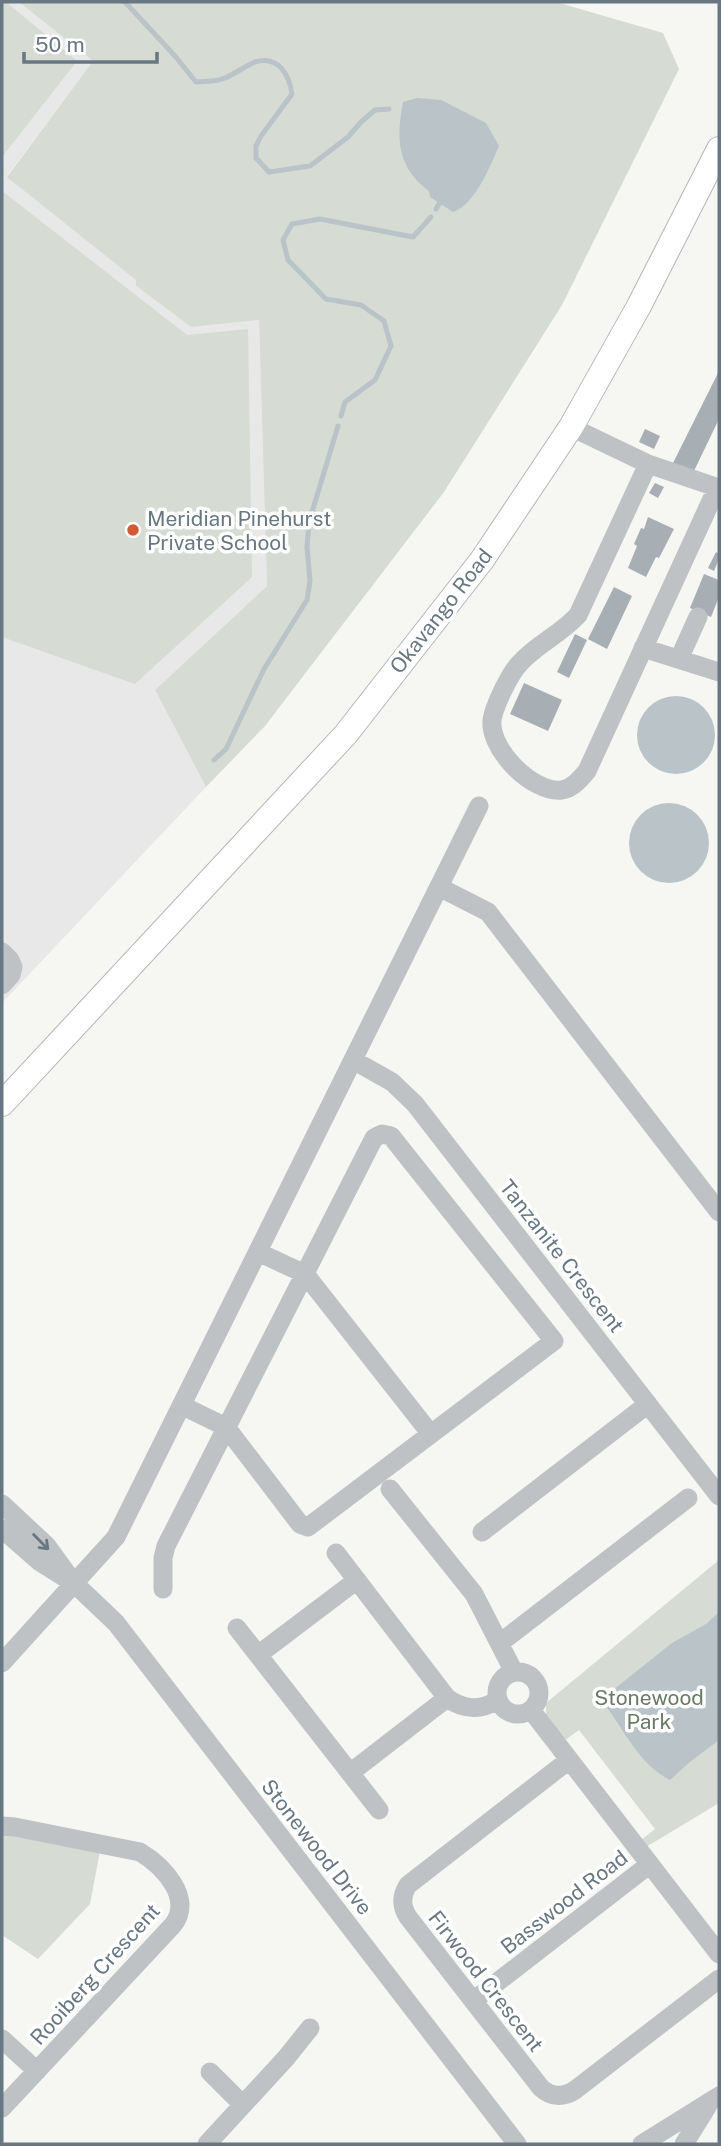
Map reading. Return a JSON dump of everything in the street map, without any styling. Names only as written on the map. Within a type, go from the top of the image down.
[{"type":"main road","name":"Okavango Road","points":[[2,1104],[346,734],[482,560],[571,427],[639,306],[719,149]]},
{"type":"main road","name":"Okavango Road","points":[[2,1082],[84,1015]]},
{"type":"street","points":[[571,427],[648,464],[718,488],[587,771],[578,783],[564,790],[552,790],[524,776],[497,742],[492,728],[492,717],[520,662],[568,626],[578,615],[648,464]]},
{"type":"street","points":[[679,659],[698,617]]},
{"type":"street","points":[[643,648],[719,672]]},
{"type":"street","points":[[2,1662],[116,1537],[479,806]]},
{"type":"street","points":[[439,887],[488,912],[719,1212]]},
{"type":"street","points":[[2,953],[13,967],[2,985]]},
{"type":"street","name":"Tanzanite Crescent","points":[[354,1060],[392,1082],[415,1104],[719,1496]]},
{"type":"street","points":[[163,1589],[163,1558],[166,1546],[226,1427],[304,1274],[374,1138],[382,1134],[391,1136],[554,1341],[308,1527],[300,1524],[226,1427],[183,1406]]},
{"type":"street","points":[[258,1252],[304,1274],[430,1433]]},
{"type":"street","points":[[482,1532],[648,1404]]},
{"type":"street","points":[[390,1489],[474,1594],[514,1672]]},
{"type":"street","points":[[500,1643],[688,1498]]},
{"type":"street","name":"Stonewood Drive","points":[[2,1504],[47,1546],[75,1584],[116,1623],[517,2144]]},
{"type":"street","name":"Stonewood Drive","points":[[2,1529],[40,1562],[75,1584]]},
{"type":"street","points":[[336,1553],[447,1698],[472,1708],[488,1706],[498,1700]]},
{"type":"street","points":[[258,1655],[357,1580]]},
{"type":"street","points":[[237,1628],[379,1810]]},
{"type":"street","points":[[514,1672],[528,1674],[537,1685],[538,1699],[531,1710],[523,1714],[508,1712],[498,1700],[498,1686],[507,1675],[514,1672]]},
{"type":"street","points":[[350,1773],[447,1698]]},
{"type":"street","points":[[531,1710],[719,1954]]},
{"type":"street","name":"Firwood Crescent","points":[[569,1760],[408,1885],[404,1891],[404,1911],[541,2088],[551,2095],[564,2095],[575,2090],[719,1979]]},
{"type":"street","name":"Rooiberg Crescent","points":[[2,1826],[140,1852],[154,1861],[176,1889],[181,1900],[180,1913],[173,1925],[2,2109]]},
{"type":"street","name":"Basswood Road","points":[[473,2001],[650,1864]]},
{"type":"street","points":[[207,2144],[310,2028]]},
{"type":"street","name":"Rooiberg Crescent","points":[[2,2039],[37,2071]]},
{"type":"street","points":[[211,2072],[243,2105]]},
{"type":"street","points":[[642,2144],[715,2100]]},
{"type":"street","points":[[684,2144],[715,2100]]},
{"type":"shaded area","name":"Meridian Pinehurst Private School","points":[[2,2],[19,2],[93,61],[7,176],[137,280],[136,286],[191,327],[259,320],[267,586],[155,690],[206,787],[2,1003]]},
{"type":"shaded area","points":[[417,98],[441,100],[486,123],[499,146],[475,193],[468,202],[453,212],[430,197],[429,191],[410,172],[401,151],[403,102]]},
{"type":"shaded area","points":[[676,696],[691,699],[704,707],[712,720],[715,735],[712,750],[704,763],[691,771],[676,774],[661,771],[648,763],[640,750],[637,735],[640,720],[648,707],[661,699]]},
{"type":"shaded area","points":[[669,803],[684,806],[697,815],[706,828],[709,843],[706,858],[697,871],[684,880],[669,883],[654,880],[641,871],[632,858],[629,843],[632,828],[641,815],[654,806]]},
{"type":"shaded area","points":[[718,1613],[719,1740],[670,1780],[650,1766],[634,1747],[606,1706],[608,1694],[672,1643],[706,1624]]},
{"type":"green space","points":[[2,2],[6,2],[77,61],[2,157]]},
{"type":"green space","points":[[19,2],[556,2],[663,33],[679,69],[562,305],[444,492],[265,726],[206,787],[155,690],[267,586],[259,320],[191,327],[136,286],[136,280],[7,177],[93,61]]},
{"type":"green space","name":"Meridian Pinehurst Private School","points":[[2,191],[187,335],[248,329],[252,577],[135,684],[2,637]]},
{"type":"green space","name":"Stonewood Park","points":[[719,1560],[719,1803],[646,1847],[641,1840],[655,1829],[579,1730],[564,1741],[546,1718],[546,1703]]},
{"type":"green space","points":[[2,1833],[100,1851],[90,1904],[38,1959],[2,1935]]},
{"type":"building","points":[[719,371],[719,419],[693,473],[673,463]]},
{"type":"building","points":[[645,429],[660,436],[654,449],[639,442]]},
{"type":"building","points":[[655,483],[664,487],[658,498],[649,493]]},
{"type":"building","points":[[648,517],[674,529],[646,577],[628,568],[637,546],[634,544]]},
{"type":"building","points":[[716,552],[719,559],[714,571],[708,568]]},
{"type":"building","points":[[704,574],[719,580],[719,597],[711,617],[690,608]]},
{"type":"building","points":[[614,587],[632,596],[607,649],[588,639]]},
{"type":"building","points":[[575,634],[587,640],[569,678],[557,672]]},
{"type":"building","points":[[524,683],[562,700],[548,731],[510,714]]},
{"type":"waterway","points":[[125,2],[196,82],[222,79],[255,62],[270,61],[281,68],[292,94],[256,146],[256,158],[269,172],[310,166],[348,137],[375,110],[389,109]]},
{"type":"waterway","points":[[436,209],[443,197]]},
{"type":"waterway","points":[[341,416],[345,402],[375,380],[391,346],[384,321],[361,305],[326,299],[288,260],[283,240],[292,224],[320,219],[413,237],[431,217]]},
{"type":"waterway","points":[[214,760],[226,749],[264,669],[307,600],[310,581],[307,547],[309,522],[338,426]]},
{"type":"place","name":"Meridian Pinehurst Private School","points":[[133,530]]}]
